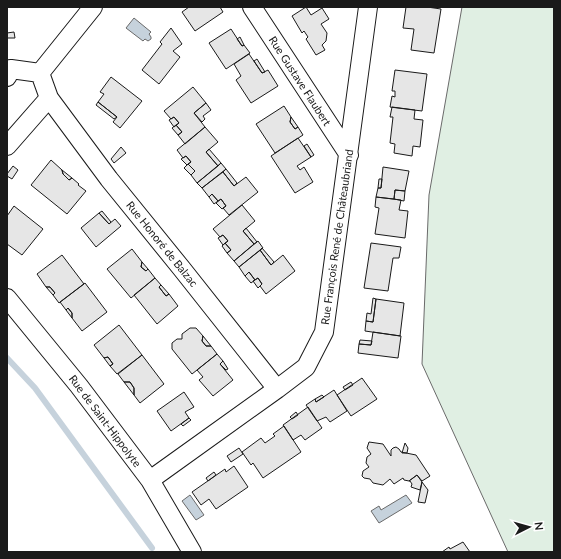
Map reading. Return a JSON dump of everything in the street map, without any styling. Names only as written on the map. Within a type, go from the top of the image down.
[{"type":"street","points":[[8,70],[40,73],[93,7]]},
{"type":"street","name":"Rue Gustave Flaubert","points":[[252,7],[349,155]]},
{"type":"street","name":"Rue François René de Châteaubriand","points":[[150,480],[306,367],[324,332],[368,7]]},
{"type":"street","name":"Rue Honoré de Balzac","points":[[40,73],[49,98],[109,179],[277,389]]},
{"type":"street","points":[[7,146],[49,98]]},
{"type":"street","name":"Rue de Saint-Hippolyte","points":[[7,298],[79,386],[150,480],[192,552]]},
{"type":"green space","points":[[462,7],[554,7],[554,552],[508,552],[422,364],[429,195]]},
{"type":"shaded area","points":[[134,18],[151,32],[149,34],[151,39],[148,41],[145,39],[143,41],[126,28]]},
{"type":"shaded area","points":[[190,495],[204,515],[196,520],[182,501]]},
{"type":"shaded area","points":[[406,495],[412,503],[379,523],[371,511],[379,506],[381,510]]},
{"type":"building","points":[[189,7],[220,7],[223,12],[195,31],[182,12]]},
{"type":"building","points":[[306,7],[311,15],[322,8],[329,19],[321,24],[327,33],[326,41],[322,45],[325,50],[316,55],[306,39],[308,37],[304,31],[302,33],[292,16]]},
{"type":"building","points":[[406,7],[441,9],[434,53],[411,50],[414,29],[403,28]]},
{"type":"building","points":[[171,28],[182,44],[173,51],[180,57],[159,84],[142,70],[162,44],[160,42]]},
{"type":"building","points":[[231,29],[242,46],[244,45],[250,53],[226,69],[209,43]]},
{"type":"building","points":[[14,32],[15,38],[7,38],[7,33]]},
{"type":"building","points":[[240,37],[244,45],[242,46],[237,39]]},
{"type":"building","points":[[249,54],[262,73],[268,70],[278,86],[251,103],[236,80],[241,76],[234,64]]},
{"type":"building","points":[[257,59],[265,72],[262,73],[254,61]]},
{"type":"building","points":[[395,70],[427,74],[422,111],[390,107],[392,96],[395,97],[395,91],[392,91]]},
{"type":"building","points":[[111,77],[142,101],[120,128],[113,122],[117,117],[98,102],[104,94],[100,92]]},
{"type":"building","points":[[193,87],[206,103],[194,113],[205,127],[185,144],[178,135],[182,132],[176,125],[179,123],[174,117],[171,119],[164,111]]},
{"type":"building","points":[[98,102],[117,117],[114,119],[96,105]]},
{"type":"building","points":[[206,103],[211,110],[203,116],[205,119],[202,122],[194,113]]},
{"type":"building","points":[[284,106],[291,117],[290,122],[295,129],[298,127],[303,135],[275,153],[256,124]]},
{"type":"building","points":[[392,107],[415,110],[414,119],[423,120],[420,147],[413,146],[412,156],[394,153],[395,144],[390,143],[393,117],[390,117]]},
{"type":"building","points":[[174,117],[179,123],[174,127],[169,120]]},
{"type":"building","points":[[291,117],[298,127],[295,129],[290,122]]},
{"type":"building","points":[[176,125],[182,132],[178,135],[172,128]]},
{"type":"building","points":[[205,127],[218,142],[206,152],[218,166],[197,183],[191,175],[195,171],[188,164],[191,162],[186,156],[183,158],[177,150]]},
{"type":"building","points":[[298,138],[311,157],[297,166],[300,170],[304,167],[313,182],[295,193],[271,156]]},
{"type":"building","points":[[307,144],[314,155],[311,157],[304,146]]},
{"type":"building","points":[[121,147],[126,153],[114,163],[111,159]]},
{"type":"building","points":[[209,149],[221,163],[218,166],[206,152]]},
{"type":"building","points":[[186,156],[191,162],[187,165],[181,159]]},
{"type":"building","points":[[51,160],[62,170],[63,174],[69,180],[72,178],[86,191],[67,214],[31,185]]},
{"type":"building","points":[[221,163],[226,169],[202,188],[197,183]]},
{"type":"building","points":[[188,164],[195,171],[191,175],[184,168]]},
{"type":"building","points":[[13,166],[18,170],[12,179],[7,176],[7,174]]},
{"type":"building","points":[[383,167],[409,171],[405,191],[395,190],[394,199],[376,197],[378,188],[381,188]]},
{"type":"building","points":[[226,169],[237,183],[234,186],[223,172]]},
{"type":"building","points":[[62,170],[72,178],[69,180],[63,174]]},
{"type":"building","points":[[223,172],[234,186],[246,177],[258,192],[229,215],[223,208],[226,206],[221,199],[218,201],[212,194],[209,197],[202,188]]},
{"type":"building","points":[[379,179],[382,179],[381,188],[378,188]]},
{"type":"building","points":[[395,190],[405,191],[404,201],[394,199]]},
{"type":"building","points":[[212,194],[218,201],[214,204],[209,197]]},
{"type":"building","points":[[376,197],[401,200],[399,210],[408,211],[405,238],[375,234],[379,208],[375,207]]},
{"type":"building","points":[[221,199],[226,206],[222,209],[216,203]]},
{"type":"building","points":[[242,205],[255,221],[243,231],[254,244],[234,261],[227,253],[231,250],[225,243],[228,241],[223,235],[220,237],[213,229]]},
{"type":"building","points":[[14,206],[43,229],[22,255],[7,244],[7,216]]},
{"type":"building","points":[[102,211],[111,222],[109,224],[99,213]]},
{"type":"building","points":[[99,213],[109,224],[115,219],[121,226],[96,247],[81,228]]},
{"type":"building","points":[[246,228],[257,242],[254,244],[243,231]]},
{"type":"building","points":[[223,235],[228,241],[223,245],[218,238]]},
{"type":"building","points":[[258,241],[263,248],[239,267],[234,261]]},
{"type":"building","points":[[225,243],[231,250],[227,253],[222,246]]},
{"type":"building","points":[[371,243],[401,247],[399,258],[393,258],[388,291],[364,288]]},
{"type":"building","points":[[262,248],[274,262],[271,265],[260,250]]},
{"type":"building","points":[[132,249],[142,262],[141,267],[146,271],[148,269],[155,278],[131,298],[107,269]]},
{"type":"building","points":[[260,250],[271,265],[283,255],[295,271],[266,294],[260,286],[262,284],[258,278],[255,280],[249,272],[245,276],[239,267]]},
{"type":"building","points":[[62,255],[84,284],[59,303],[53,295],[55,293],[50,287],[46,287],[37,274]]},
{"type":"building","points":[[142,262],[148,269],[146,271],[141,267]]},
{"type":"building","points":[[249,272],[255,280],[251,283],[245,276]]},
{"type":"building","points":[[155,278],[161,285],[159,287],[166,296],[169,294],[178,306],[157,324],[134,295]]},
{"type":"building","points":[[258,278],[262,284],[258,288],[253,281]]},
{"type":"building","points":[[85,283],[107,312],[82,331],[72,318],[72,313],[68,308],[66,310],[60,302]]},
{"type":"building","points":[[161,285],[169,294],[166,296],[159,287]]},
{"type":"building","points":[[46,287],[50,287],[55,293],[53,295]]},
{"type":"building","points":[[373,298],[376,299],[373,322],[366,321],[367,313],[371,314]]},
{"type":"building","points":[[376,299],[404,303],[400,336],[365,331],[366,321],[373,322]]},
{"type":"building","points":[[68,308],[72,313],[72,318],[66,310]]},
{"type":"building","points":[[119,325],[142,355],[117,374],[110,366],[113,364],[108,357],[104,358],[94,345]]},
{"type":"building","points":[[190,328],[196,328],[203,336],[202,341],[206,346],[211,346],[217,354],[192,374],[172,349],[172,343],[177,339],[182,339],[182,334]]},
{"type":"building","points":[[373,332],[401,336],[398,358],[358,353],[359,344],[371,345]]},
{"type":"building","points":[[203,336],[211,346],[206,346],[202,341]]},
{"type":"building","points":[[360,340],[372,341],[371,345],[359,344]]},
{"type":"building","points":[[217,354],[223,361],[220,364],[233,380],[213,396],[199,380],[203,377],[197,370]]},
{"type":"building","points":[[142,355],[164,384],[140,403],[134,395],[134,388],[130,382],[124,382],[118,374]]},
{"type":"building","points":[[108,357],[113,364],[110,366],[104,358]]},
{"type":"building","points":[[223,361],[228,369],[226,370],[220,364]]},
{"type":"building","points":[[362,378],[377,399],[351,416],[337,395]]},
{"type":"building","points":[[124,382],[130,382],[134,388],[134,395]]},
{"type":"building","points":[[351,382],[353,385],[345,390],[343,387]]},
{"type":"building","points":[[334,390],[347,411],[330,422],[326,417],[317,421],[306,405],[315,399],[316,402]]},
{"type":"building","points":[[184,392],[194,407],[185,412],[189,418],[171,431],[157,411]]},
{"type":"building","points":[[322,395],[324,397],[316,402],[315,399]]},
{"type":"building","points":[[308,407],[322,428],[305,440],[301,435],[293,440],[283,425]]},
{"type":"building","points":[[296,412],[298,415],[292,419],[290,417]]},
{"type":"building","points":[[189,418],[191,420],[183,426],[181,424]]},
{"type":"building","points":[[284,426],[301,452],[263,478],[253,463],[251,465],[242,452],[261,438],[265,443],[275,436],[273,434]]},
{"type":"building","points":[[369,442],[383,444],[391,456],[391,450],[396,447],[401,452],[416,455],[430,476],[422,481],[417,475],[409,481],[404,480],[403,478],[394,484],[390,479],[383,485],[373,483],[370,479],[364,478],[362,476],[363,471],[369,467],[366,463],[367,457],[371,454],[367,448]]},
{"type":"building","points":[[405,443],[408,448],[407,453],[402,453]]},
{"type":"building","points":[[239,448],[243,454],[231,462],[227,456]]},
{"type":"building","points":[[234,466],[248,487],[216,509],[209,499],[201,505],[192,492],[225,469],[226,472]]},
{"type":"building","points":[[214,472],[216,475],[208,481],[206,478]]},
{"type":"building","points":[[417,475],[422,482],[420,490],[411,487],[412,484],[409,481]]},
{"type":"building","points":[[422,482],[428,490],[425,503],[418,502]]},
{"type":"building","points":[[463,542],[470,552],[442,552],[449,547],[450,549]]},
{"type":"waterway","points":[[7,358],[35,388],[152,548]]}]
